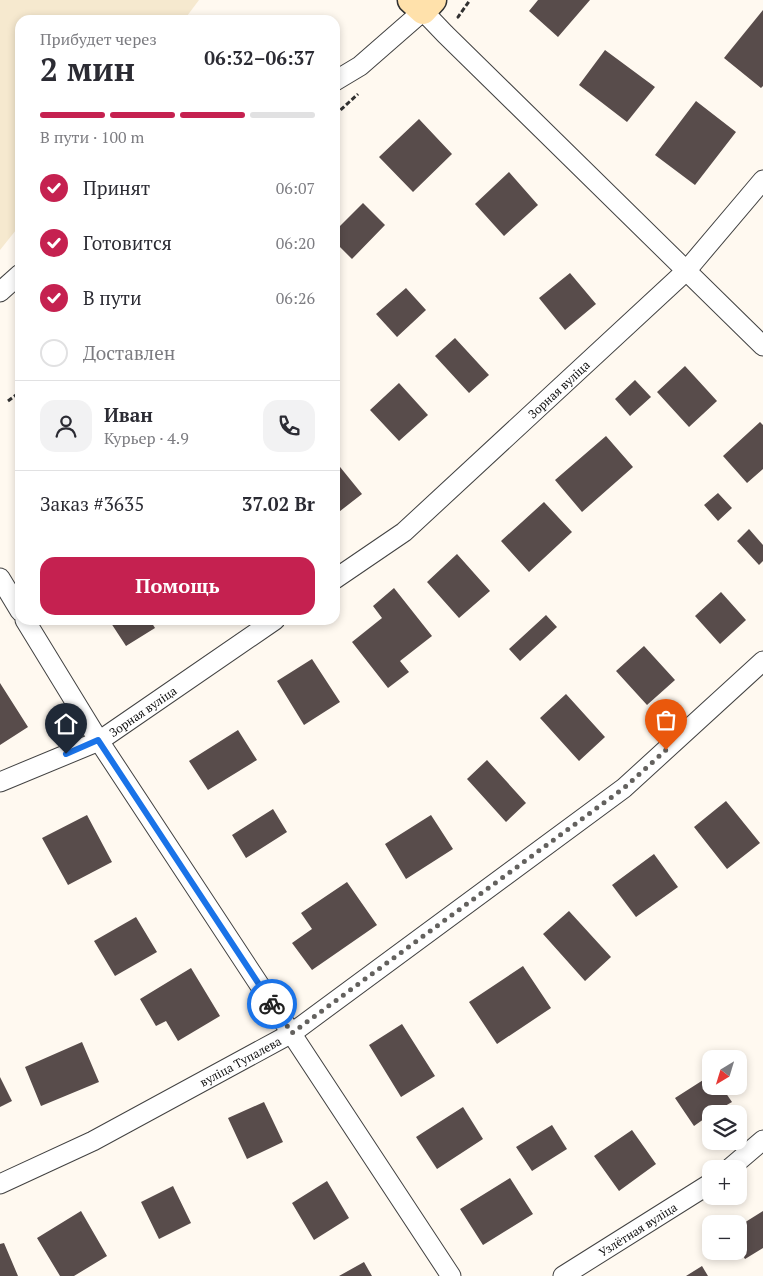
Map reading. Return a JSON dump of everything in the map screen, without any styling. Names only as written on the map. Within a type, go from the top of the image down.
[{"type":"street","points":[[340,78],[360,66],[422,4],[445,34],[763,346]]},
{"type":"street","name":"Зорная вуліца","points":[[340,576],[404,532],[686,271],[763,180]]},
{"type":"street","points":[[0,292],[15,278]]},
{"type":"street","points":[[0,578],[15,603]]},
{"type":"street","points":[[28,625],[98,740],[451,1276]]},
{"type":"street","name":"Зорная вуліца","points":[[0,782],[98,740],[268,625]]},
{"type":"street","name":"вуліца Тупалева","points":[[0,1184],[93,1141],[292,1033],[624,788],[763,661]]},
{"type":"street","points":[[740,1160],[763,1140]]},
{"type":"street","name":"Узлётная вуліца","points":[[563,1276],[702,1189]]},
{"type":"path","points":[[458,17],[470,0]]},
{"type":"path","points":[[8,401],[15,396]]},
{"type":"shaded area","points":[[0,0],[199,0],[188,15],[15,15],[15,231],[0,250]]},
{"type":"building","points":[[538,0],[590,0],[558,37],[529,11]]},
{"type":"building","points":[[763,10],[763,86],[761,88],[724,58]]},
{"type":"building","points":[[605,50],[655,87],[627,122],[579,85]]},
{"type":"building","points":[[696,101],[736,132],[695,185],[655,155]]},
{"type":"building","points":[[419,119],[452,154],[413,192],[379,157]]},
{"type":"building","points":[[509,172],[538,205],[504,236],[475,204]]},
{"type":"building","points":[[363,203],[385,225],[352,259],[340,247],[340,226]]},
{"type":"building","points":[[570,273],[596,304],[565,330],[539,298]]},
{"type":"building","points":[[406,288],[426,310],[397,337],[376,314]]},
{"type":"building","points":[[455,338],[489,375],[469,393],[435,356]]},
{"type":"building","points":[[685,366],[717,401],[689,427],[657,392]]},
{"type":"building","points":[[635,380],[651,397],[630,416],[615,399]]},
{"type":"building","points":[[399,383],[428,415],[399,441],[370,410]]},
{"type":"building","points":[[760,422],[763,425],[763,469],[747,483],[723,456]]},
{"type":"building","points":[[606,436],[633,467],[582,512],[555,480]]},
{"type":"building","points":[[340,467],[362,494],[340,511]]},
{"type":"building","points":[[718,493],[732,508],[718,521],[704,505]]},
{"type":"building","points":[[544,502],[572,532],[529,572],[501,541]]},
{"type":"building","points":[[749,529],[763,545],[763,561],[759,565],[737,541]]},
{"type":"building","points":[[457,554],[490,591],[459,618],[427,582]]},
{"type":"building","points":[[394,588],[432,636],[400,661],[409,672],[388,688],[352,642],[382,618],[373,606]]},
{"type":"building","points":[[721,592],[746,620],[720,644],[695,616]]},
{"type":"building","points":[[546,615],[557,627],[520,661],[509,649]]},
{"type":"building","points":[[112,625],[153,625],[155,628],[126,646]]},
{"type":"building","points":[[644,646],[675,680],[647,705],[616,671]]},
{"type":"building","points":[[312,659],[340,702],[304,725],[277,681]]},
{"type":"building","points":[[0,683],[28,727],[0,745]]},
{"type":"building","points":[[566,694],[605,737],[579,761],[540,718]]},
{"type":"building","points":[[238,730],[257,760],[208,790],[189,761]]},
{"type":"building","points":[[487,760],[526,803],[506,822],[467,779]]},
{"type":"building","points":[[726,801],[760,843],[727,869],[694,827]]},
{"type":"building","points":[[273,809],[287,832],[246,858],[232,835]]},
{"type":"building","points":[[87,815],[112,862],[68,885],[42,838]]},
{"type":"building","points":[[431,815],[453,849],[406,879],[385,844]]},
{"type":"building","points":[[654,854],[678,887],[636,917],[612,885]]},
{"type":"building","points":[[347,882],[377,925],[312,970],[292,943],[312,929],[301,913]]},
{"type":"building","points":[[569,911],[611,957],[585,981],[543,934]]},
{"type":"building","points":[[136,917],[157,952],[115,976],[94,941]]},
{"type":"building","points":[[523,966],[551,1008],[497,1044],[469,1002]]},
{"type":"building","points":[[191,968],[220,1016],[178,1041],[166,1021],[156,1026],[140,999]]},
{"type":"building","points":[[402,1024],[435,1076],[401,1097],[369,1045]]},
{"type":"building","points":[[82,1042],[99,1082],[41,1106],[25,1067]]},
{"type":"building","points":[[0,1077],[12,1101],[0,1107]]},
{"type":"building","points":[[702,1081],[702,1095],[727,1095],[732,1102],[727,1105],[702,1105],[702,1120],[694,1126],[675,1098]]},
{"type":"building","points":[[264,1102],[283,1142],[247,1159],[228,1118]]},
{"type":"building","points":[[463,1107],[483,1139],[437,1169],[416,1137]]},
{"type":"building","points":[[552,1125],[567,1149],[532,1171],[516,1147]]},
{"type":"building","points":[[632,1130],[656,1164],[619,1191],[594,1156]]},
{"type":"building","points":[[510,1178],[533,1214],[483,1245],[460,1209]]},
{"type":"building","points":[[327,1181],[349,1218],[314,1240],[292,1203]]},
{"type":"building","points":[[173,1186],[191,1223],[159,1239],[141,1202]]},
{"type":"building","points":[[81,1211],[107,1256],[74,1276],[60,1276],[37,1238]]},
{"type":"building","points":[[763,1211],[763,1248],[747,1258],[747,1221]]},
{"type":"building","points":[[4,1243],[18,1276],[0,1276],[0,1244]]},
{"type":"building","points":[[364,1262],[372,1276],[339,1276]]},
{"type":"building","points":[[702,1266],[708,1276],[686,1276]]},
{"type":"way so far","points":[[272,1004],[292,1033],[624,788],[666,750]]},
{"type":"route","points":[[66,754],[98,740],[272,1004]]}]
